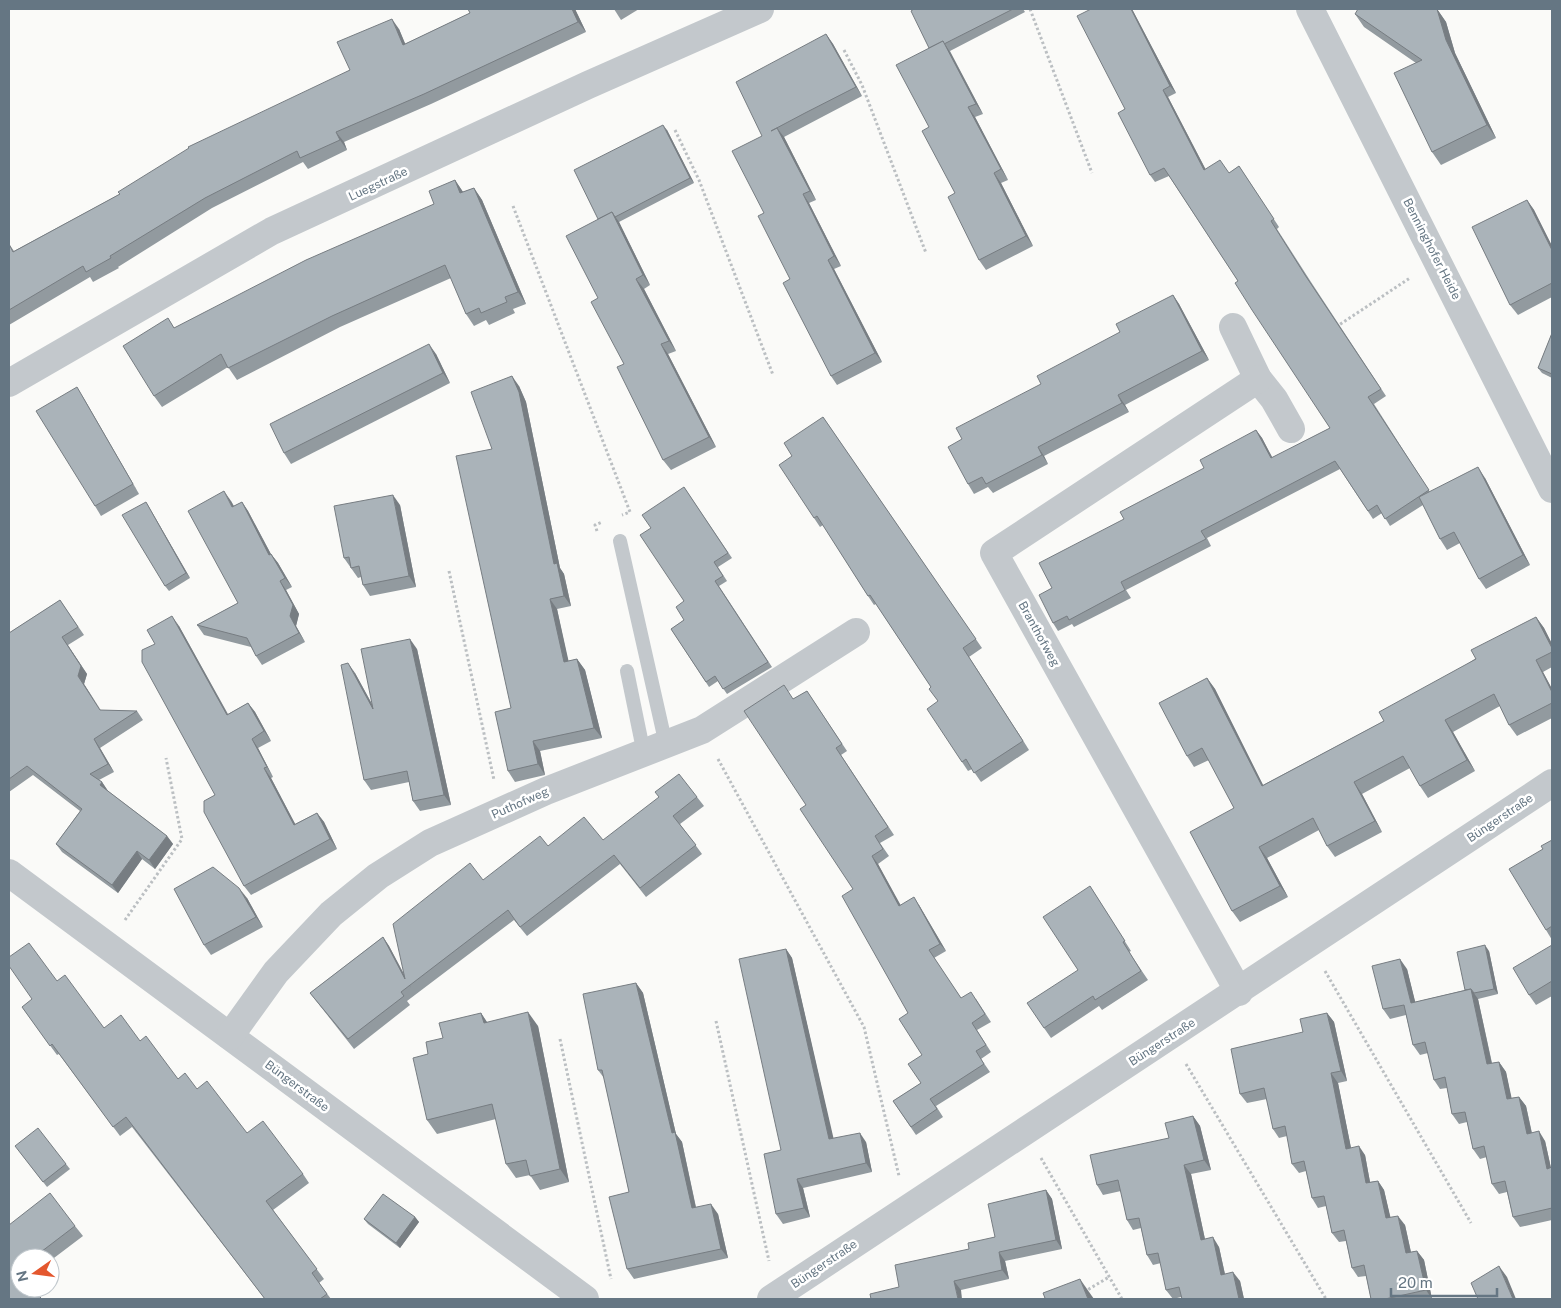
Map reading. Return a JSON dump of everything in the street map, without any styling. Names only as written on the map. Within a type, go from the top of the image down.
[{"type":"street","name":"Luegstraße","points":[[9,383],[272,231],[588,85],[760,9]]},
{"type":"street","name":"Benninghofer Heide","points":[[1310,9],[1439,261],[1552,490]]},
{"type":"street","points":[[1233,327],[1258,379],[1274,399],[1291,429]]},
{"type":"street","name":"Branthofweg","points":[[1239,992],[994,554],[1258,379]]},
{"type":"street","name":"Puthofweg","points":[[230,1036],[249,1006],[276,972],[331,914],[378,876],[430,843],[546,791],[655,750],[702,730],[856,632]]},
{"type":"street","name":"Büngerstraße","points":[[774,1298],[906,1209],[1239,992],[1552,783]]},
{"type":"street","name":"Büngerstraße","points":[[9,873],[585,1299]]},
{"type":"lane","points":[[620,541],[655,750]]},
{"type":"lane","points":[[627,671],[655,750]]},
{"type":"path","points":[[1030,9],[1092,173]]},
{"type":"path","points":[[844,50],[862,85],[926,253]]},
{"type":"path","points":[[676,130],[699,180],[773,375]]},
{"type":"path","points":[[513,206],[630,512],[613,518]]},
{"type":"path","points":[[1328,333],[1439,261]]},
{"type":"path","points":[[597,534],[595,525],[604,522]]},
{"type":"path","points":[[449,571],[501,812]]},
{"type":"path","points":[[702,730],[864,1026],[906,1209]]},
{"type":"path","points":[[127,916],[182,839],[166,758]]},
{"type":"path","points":[[1310,945],[1471,1223]]},
{"type":"path","points":[[716,1021],[774,1298]]},
{"type":"path","points":[[1170,1037],[1326,1299]]},
{"type":"path","points":[[560,1039],[612,1280]]},
{"type":"path","points":[[1026,1132],[1122,1299]]},
{"type":"path","points":[[1077,1296],[1109,1276]]},
{"type":"building","points":[[468,9],[572,9],[578,22],[424,94],[336,132],[340,140],[300,158],[297,151],[205,198],[86,272],[83,266],[9,310],[9,244],[13,252],[120,194],[118,192],[188,147],[350,70],[337,42],[392,19],[403,45],[470,13]]},
{"type":"building","points":[[914,9],[1013,9],[944,44],[943,41],[929,48],[911,11]]},
{"type":"building","points":[[1091,9],[1131,9],[1170,86],[1163,90],[1204,170],[1220,160],[1229,173],[1239,166],[1274,219],[1271,221],[1305,275],[1381,389],[1368,397],[1429,490],[1385,519],[1377,505],[1368,511],[1335,461],[1201,531],[1206,539],[1121,582],[1125,590],[1069,620],[1067,616],[1053,623],[1039,595],[1052,588],[1039,563],[1124,519],[1120,512],[1204,468],[1200,460],[1256,430],[1271,458],[1330,428],[1252,310],[1235,283],[1238,281],[1164,168],[1150,175],[1118,113],[1125,109],[1077,16]]},
{"type":"building","points":[[1358,9],[1437,9],[1446,40],[1487,125],[1432,152],[1394,73],[1422,60],[1355,14]]},
{"type":"building","points":[[826,34],[856,87],[771,131],[777,128],[810,191],[803,194],[834,256],[828,260],[875,353],[831,376],[783,283],[790,279],[758,216],[764,213],[732,151],[762,136],[736,82]]},
{"type":"building","points":[[943,41],[976,104],[968,107],[1001,169],[994,173],[1026,236],[979,260],[948,197],[955,193],[922,131],[929,127],[896,65]]},
{"type":"building","points":[[663,125],[690,178],[615,217],[612,212],[598,219],[574,170]]},
{"type":"building","points":[[455,180],[460,193],[474,188],[518,292],[505,297],[507,302],[481,313],[479,308],[466,314],[445,265],[332,316],[228,368],[221,354],[154,396],[123,346],[168,318],[174,328],[306,260],[434,204],[429,191]]},
{"type":"building","points":[[1527,200],[1552,250],[1552,283],[1510,305],[1472,227]]},
{"type":"building","points":[[612,212],[643,275],[636,279],[669,341],[661,344],[709,437],[663,460],[617,367],[624,364],[591,302],[598,298],[566,236]]},
{"type":"building","points":[[1173,295],[1202,351],[1118,395],[1122,403],[1038,447],[1042,455],[986,484],[982,477],[968,484],[948,447],[962,439],[956,428],[1041,384],[1037,376],[1120,332],[1116,324]]},
{"type":"building","points":[[1552,333],[1552,374],[1538,368]]},
{"type":"building","points":[[429,344],[443,373],[284,453],[270,424]]},
{"type":"building","points":[[512,376],[519,392],[554,564],[557,563],[564,596],[550,599],[564,662],[577,659],[594,728],[533,741],[538,764],[508,771],[495,712],[511,708],[456,456],[492,449],[471,392]]},
{"type":"building","points":[[77,387],[133,484],[95,506],[36,411]]},
{"type":"building","points":[[823,417],[976,639],[963,648],[1023,741],[974,773],[966,759],[962,762],[927,709],[938,701],[929,689],[931,687],[870,595],[868,596],[817,516],[814,518],[779,465],[792,456],[784,443]]},
{"type":"building","points":[[1478,467],[1523,555],[1479,579],[1454,532],[1440,539],[1419,497]]},
{"type":"building","points":[[684,487],[728,553],[714,562],[723,576],[715,581],[768,662],[723,689],[715,676],[706,682],[671,629],[684,620],[676,607],[684,601],[640,535],[651,528],[642,515]]},
{"type":"building","points":[[224,491],[232,507],[242,502],[269,555],[271,554],[285,578],[280,581],[293,605],[290,616],[299,633],[256,656],[247,638],[197,625],[238,603],[188,511]]},
{"type":"building","points":[[393,495],[409,576],[363,585],[359,566],[351,568],[349,557],[344,558],[334,506]]},
{"type":"building","points":[[146,502],[186,573],[165,586],[122,515]]},
{"type":"building","points":[[60,600],[78,627],[62,637],[81,666],[78,676],[100,710],[137,711],[94,739],[108,764],[90,774],[102,782],[100,785],[167,836],[149,860],[137,851],[112,885],[56,844],[82,809],[27,766],[9,779],[9,633]]},
{"type":"building","points":[[172,616],[227,715],[248,703],[264,731],[252,739],[267,767],[264,768],[294,825],[317,813],[330,839],[244,886],[204,812],[204,801],[215,795],[142,662],[142,650],[155,644],[147,630]]},
{"type":"building","points":[[1536,617],[1552,648],[1552,652],[1536,660],[1552,692],[1552,703],[1509,725],[1494,694],[1445,720],[1467,760],[1420,786],[1403,756],[1354,782],[1375,821],[1327,846],[1313,818],[1259,847],[1280,886],[1232,911],[1190,832],[1234,808],[1202,748],[1187,756],[1159,703],[1207,678],[1262,786],[1384,721],[1379,712],[1476,659],[1471,650]]},
{"type":"building","points":[[410,639],[444,795],[413,801],[407,771],[364,780],[341,665],[348,663],[373,709],[361,649]]},
{"type":"building","points":[[784,685],[793,699],[807,691],[842,744],[836,748],[888,827],[875,836],[883,849],[872,856],[899,906],[914,897],[940,944],[929,950],[961,998],[971,992],[985,1014],[972,1023],[986,1045],[976,1051],[984,1064],[930,1099],[937,1109],[911,1127],[893,1101],[921,1083],[908,1064],[922,1055],[899,1019],[908,1013],[842,896],[853,889],[800,809],[806,805],[744,711]]},
{"type":"building","points":[[679,774],[697,797],[673,816],[696,845],[640,888],[614,855],[520,927],[508,910],[401,992],[404,996],[348,1039],[310,993],[383,937],[405,979],[393,924],[470,863],[483,880],[540,836],[548,846],[584,817],[603,840],[659,797],[655,792]]},
{"type":"building","points":[[1552,840],[1552,926],[1546,930],[1509,869],[1543,849],[1541,846]]},
{"type":"building","points":[[213,867],[239,888],[256,917],[204,945],[174,889]]},
{"type":"building","points":[[1090,886],[1125,941],[1123,942],[1141,971],[1095,1000],[1093,996],[1044,1028],[1027,1003],[1078,970],[1043,917]]},
{"type":"building","points":[[29,943],[57,981],[65,975],[104,1028],[121,1015],[140,1041],[146,1036],[178,1079],[185,1073],[197,1089],[207,1081],[247,1133],[263,1121],[303,1174],[266,1201],[317,1269],[312,1273],[327,1294],[320,1299],[265,1299],[126,1117],[113,1127],[52,1044],[50,1046],[22,1007],[32,999],[9,966],[9,957]]},
{"type":"building","points":[[1485,945],[1494,989],[1474,993],[1471,989],[1465,990],[1457,952]]},
{"type":"building","points":[[1552,945],[1552,981],[1529,995],[1513,968]]},
{"type":"building","points":[[786,949],[829,1139],[860,1133],[866,1163],[797,1179],[804,1208],[776,1214],[764,1154],[781,1150],[739,959]]},
{"type":"building","points":[[1400,959],[1411,1003],[1471,989],[1487,1064],[1499,1062],[1507,1099],[1519,1097],[1527,1134],[1539,1131],[1547,1169],[1552,1167],[1552,1208],[1513,1217],[1505,1181],[1492,1184],[1484,1146],[1473,1149],[1465,1112],[1452,1114],[1445,1077],[1434,1080],[1425,1042],[1413,1045],[1404,1005],[1383,1009],[1372,966]]},
{"type":"building","points":[[636,983],[672,1133],[675,1132],[692,1208],[711,1204],[721,1249],[627,1269],[609,1197],[629,1192],[602,1070],[598,1070],[583,994]]},
{"type":"building","points":[[528,1012],[560,1169],[530,1176],[526,1160],[506,1164],[492,1104],[427,1120],[413,1058],[428,1054],[426,1042],[443,1038],[439,1023],[481,1013],[484,1023]]},
{"type":"building","points":[[1327,1013],[1341,1071],[1331,1073],[1346,1149],[1359,1146],[1366,1183],[1378,1181],[1386,1218],[1398,1216],[1406,1253],[1417,1251],[1426,1290],[1385,1299],[1371,1299],[1364,1265],[1352,1268],[1344,1230],[1332,1233],[1324,1196],[1312,1198],[1304,1161],[1292,1164],[1285,1126],[1273,1129],[1264,1088],[1240,1094],[1231,1049],[1303,1032],[1300,1019]]},
{"type":"building","points":[[1193,1116],[1204,1160],[1184,1165],[1201,1240],[1213,1237],[1221,1275],[1233,1272],[1239,1299],[1182,1299],[1179,1287],[1166,1290],[1158,1253],[1147,1255],[1139,1218],[1127,1220],[1118,1180],[1097,1185],[1090,1155],[1169,1138],[1165,1123]]},
{"type":"building","points":[[38,1128],[66,1164],[43,1182],[15,1146]]},
{"type":"building","points":[[1046,1190],[1056,1240],[999,1252],[1002,1270],[954,1281],[958,1299],[871,1299],[870,1294],[899,1287],[895,1265],[969,1249],[968,1243],[995,1237],[988,1204]]},
{"type":"building","points":[[50,1193],[75,1226],[46,1248],[10,1248],[10,1298],[42,1299],[9,1299],[9,1225]]},
{"type":"building","points":[[383,1194],[415,1217],[396,1243],[364,1219]]},
{"type":"building","points":[[1499,1266],[1513,1299],[1478,1299],[1471,1283]]},
{"type":"building","points":[[1080,1279],[1088,1299],[1042,1299],[1045,1298],[1043,1293]]}]
